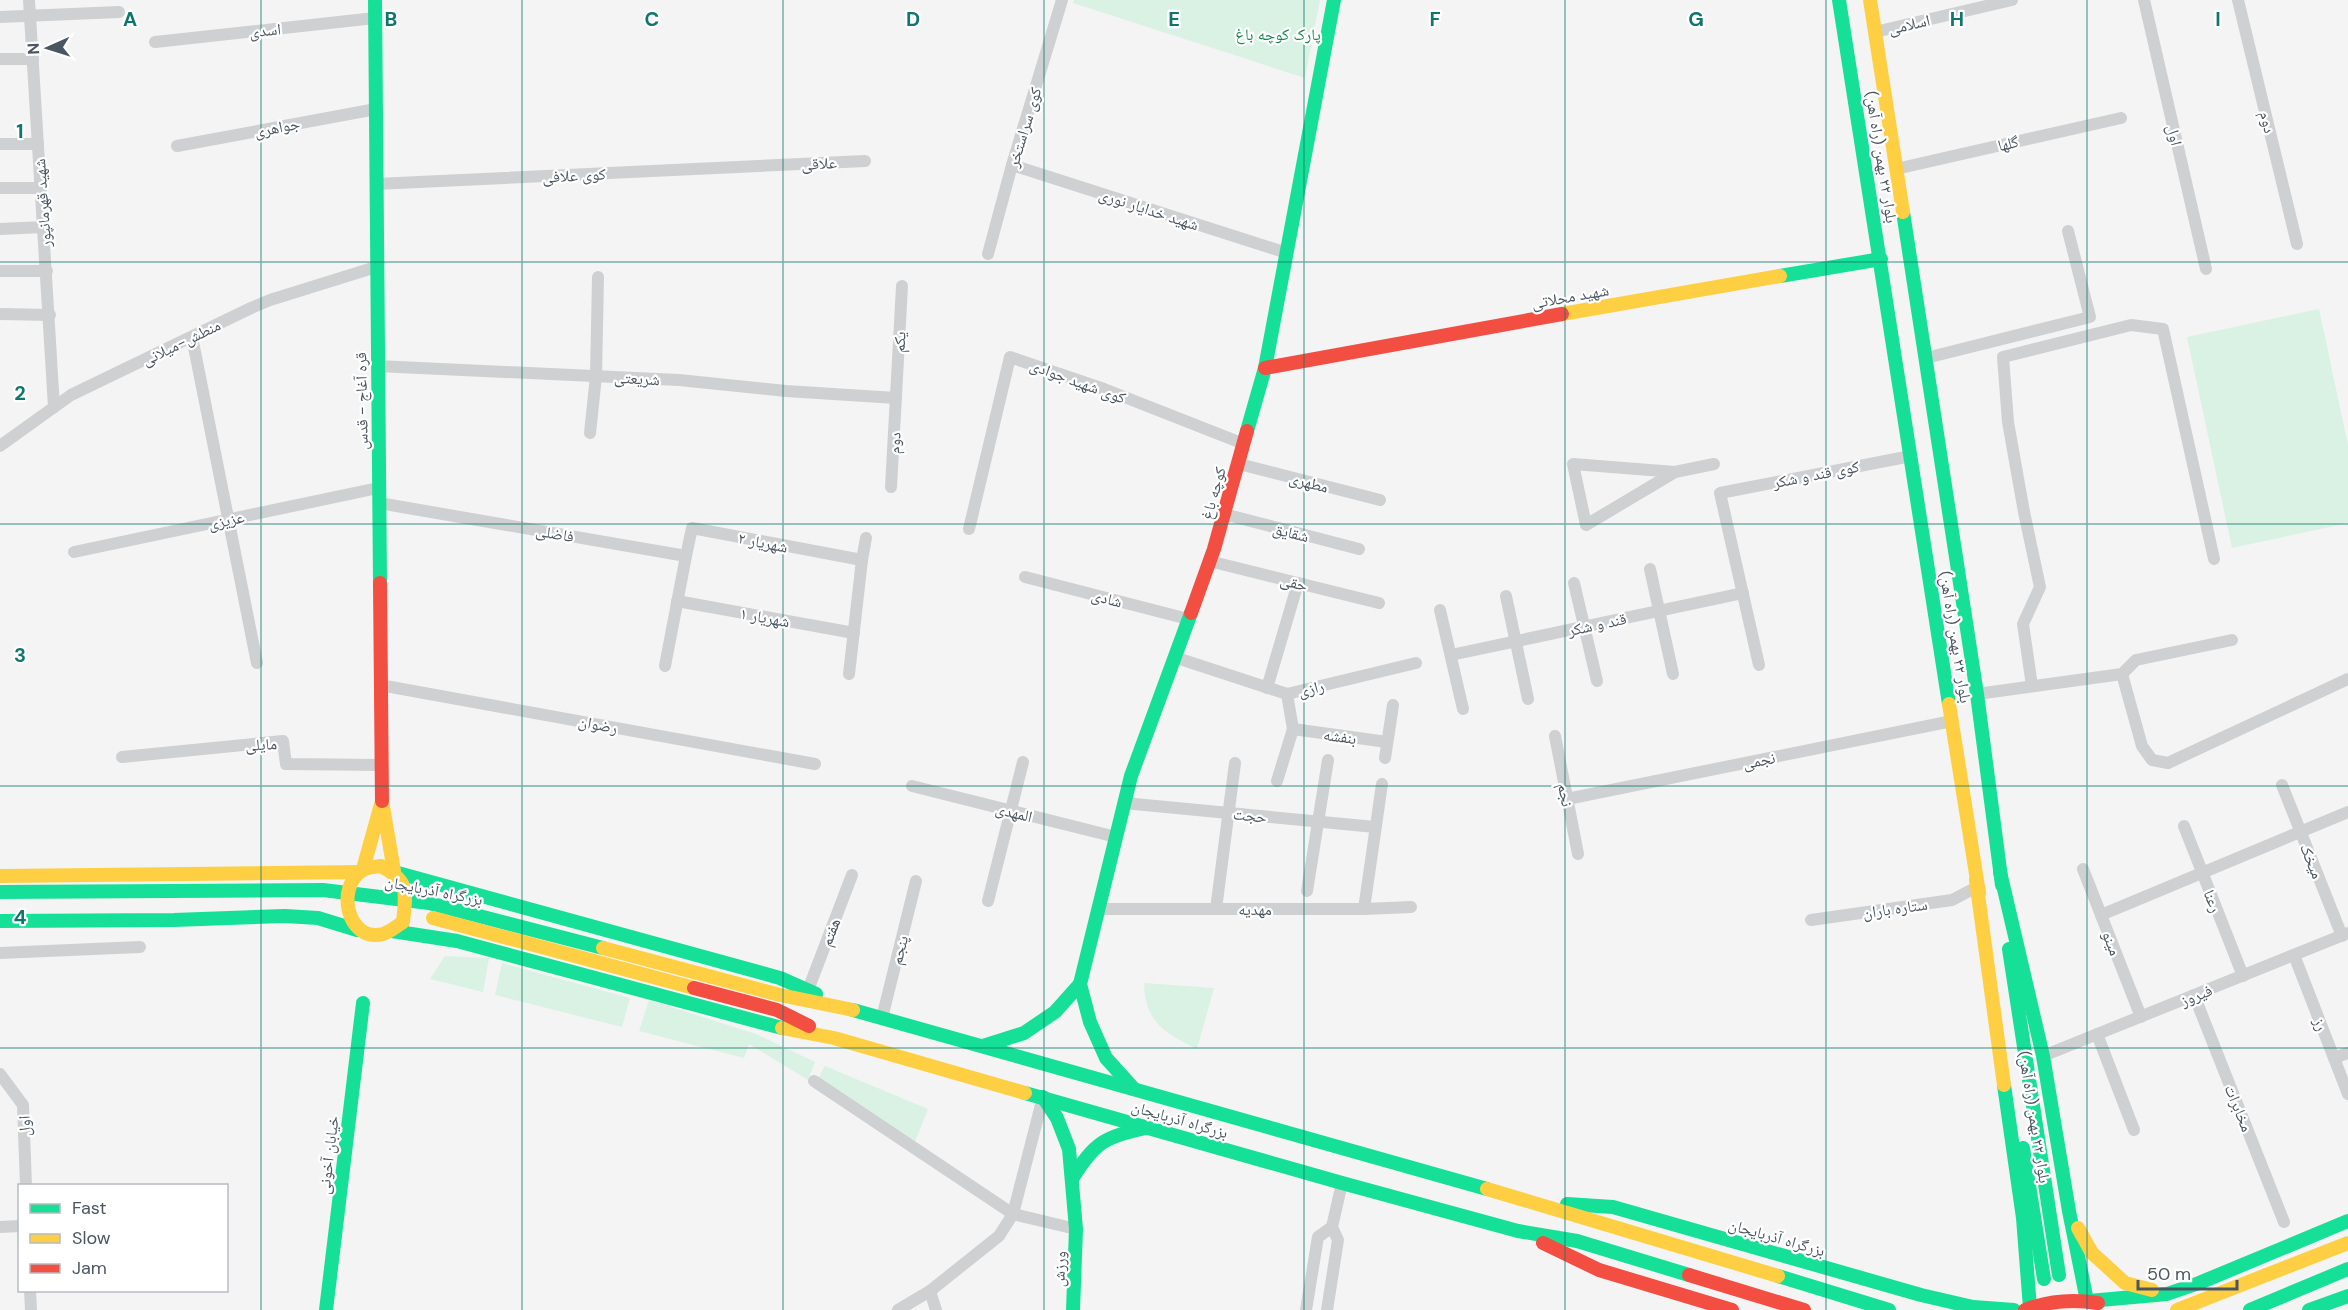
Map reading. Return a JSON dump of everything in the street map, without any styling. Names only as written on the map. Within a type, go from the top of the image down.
[{"type":"main road","name":"قره آغاج - قدس","points":[[375,0],[382,801]]},
{"type":"main road","name":"کوچه باغ","points":[[1080,984],[1131,776],[1209,561],[1266,368],[1334,0]]},
{"type":"main road","name":"بلوار ۲۲ بهمن (راه آهن)","points":[[1839,0],[1976,883],[1995,969],[2044,1279]]},
{"type":"main road","name":"بلوار ۲۲ بهمن (راه آهن)","points":[[1870,0],[1977,694],[2013,977],[2059,1275]]},
{"type":"main road","name":"شهید محلاتی","points":[[1266,368],[1881,259]]},
{"type":"main road","points":[[357,930],[347,915],[351,882],[361,871],[382,801]]},
{"type":"main road","points":[[0,921],[174,921],[285,916],[318,918],[372,936],[389,933],[403,922],[407,889],[396,872],[382,801]]},
{"type":"main road","points":[[0,876],[361,871],[381,866],[396,872]]},
{"type":"main road","points":[[285,916],[297,908],[303,894],[298,880],[286,871]]},
{"type":"main road","name":"بزرگراه آذربایجان","points":[[396,872],[780,978],[850,1009]]},
{"type":"main road","points":[[2000,872],[2019,945],[2043,1056],[2069,1211],[2088,1301]]},
{"type":"main road","points":[[1976,883],[2023,1218],[2028,1309],[2058,1302],[2167,1294],[2348,1221]]},
{"type":"main road","name":"بزرگراه آذربایجان","points":[[0,892],[323,890],[377,896],[468,912],[780,995],[850,1009],[983,1046],[1530,1201],[1889,1310]]},
{"type":"main road","points":[[457,941],[447,928],[447,912],[456,898],[470,892]]},
{"type":"main road","name":"بزرگراه آذربایجان","points":[[136,905],[328,905],[374,908],[426,916],[777,1010],[834,1038]]},
{"type":"main road","name":"بزرگراه آذربایجان","points":[[392,931],[457,941],[767,1025],[834,1038],[1342,1183],[1518,1231],[1577,1241],[1804,1310]]},
{"type":"main road","points":[[983,1046],[1024,1033],[1055,1012],[1080,984]]},
{"type":"main road","points":[[1080,984],[1090,1022],[1106,1058],[1134,1089]]},
{"type":"main road","name":"خیابان آخونی","points":[[326,1310],[363,1003]]},
{"type":"main road","name":"ورزش","points":[[1043,1097],[1058,1118],[1069,1149],[1076,1229],[1073,1310]]},
{"type":"main road","points":[[1072,1179],[1096,1144],[1111,1136],[1149,1128]]},
{"type":"main road","name":"بزرگراه آذربایجان","points":[[1530,1201],[1613,1208],[1973,1307],[2014,1310]]},
{"type":"main road","points":[[2069,1211],[2092,1253],[2125,1283],[2167,1294]]},
{"type":"main road","name":"بزرگراه آذربایجان","points":[[1518,1231],[1599,1270],[1732,1310]]},
{"type":"main road","points":[[2177,1310],[2211,1299],[2348,1243]]},
{"type":"main road","points":[[2265,1256],[2259,1277],[2261,1293],[2274,1310]]},
{"type":"main road","points":[[2250,1310],[2348,1269]]},
{"type":"main road","points":[[1852,1275],[1861,1293],[1860,1310]]},
{"type":"main road","points":[[2309,1310],[2348,1296]]},
{"type":"main road","points":[[2088,1301],[2109,1305],[2115,1310]]},
{"type":"street","name":"شهید قهرمانپور","points":[[28,0],[50,315],[54,407]]},
{"type":"street","name":"کوی سراستخر","points":[[988,254],[1012,165],[1062,0]]},
{"type":"street","name":"اسلامی","points":[[1875,32],[2012,0]]},
{"type":"street","name":"اول","points":[[2144,0],[2206,269]]},
{"type":"street","name":"دوم","points":[[2238,0],[2297,244]]},
{"type":"street","points":[[0,17],[119,12]]},
{"type":"street","name":"اسدی","points":[[155,42],[375,18]]},
{"type":"street","points":[[0,59],[33,59]]},
{"type":"street","name":"جواهری","points":[[177,146],[376,109]]},
{"type":"street","name":"گلها","points":[[1896,169],[2121,118]]},
{"type":"street","points":[[0,144],[38,144]]},
{"type":"street","name":"علاقی","points":[[773,165],[865,161]]},
{"type":"street","name":"کوی علافی","points":[[376,184],[773,165]]},
{"type":"street","name":"شهید خدایار نوری","points":[[1012,165],[1287,253]]},
{"type":"street","points":[[0,188],[41,188]]},
{"type":"street","points":[[0,229],[44,227]]},
{"type":"street","points":[[1926,358],[2090,317],[2068,231]]},
{"type":"street","name":"منطش-میلانی","points":[[0,446],[71,395],[192,337],[270,300],[376,267]]},
{"type":"street","points":[[0,271],[46,271]]},
{"type":"street","points":[[590,433],[596,376],[598,277]]},
{"type":"street","name":"یکم","points":[[896,398],[902,286]]},
{"type":"street","points":[[0,314],[50,315]]},
{"type":"street","points":[[2032,686],[2024,624],[2040,586],[2008,422],[2003,357],[2131,325],[2163,329],[2214,559]]},
{"type":"street","points":[[192,337],[258,663]]},
{"type":"street","name":"کوی شهید جوادی","points":[[969,529],[1010,357],[1104,389],[1244,444]]},
{"type":"street","name":"شریعتی","points":[[377,366],[680,380],[786,391],[896,398]]},
{"type":"street","name":"دوم","points":[[891,487],[896,398]]},
{"type":"street","name":"کوی قند و شکر","points":[[1743,593],[1720,493],[1911,456]]},
{"type":"street","name":"مطهری","points":[[1239,464],[1380,501]]},
{"type":"street","points":[[1675,472],[1586,525],[1573,464],[1675,472],[1714,464]]},
{"type":"street","name":"عزیزی","points":[[74,552],[378,488]]},
{"type":"street","name":"فاضلی","points":[[379,502],[686,556]]},
{"type":"street","name":"شقایق","points":[[1224,514],[1359,549]]},
{"type":"street","name":"شهریار ۲","points":[[686,556],[692,528],[862,560]]},
{"type":"street","points":[[849,674],[866,538]]},
{"type":"street","points":[[665,666],[686,556]]},
{"type":"street","name":"حقی","points":[[1209,561],[1379,603]]},
{"type":"street","points":[[1650,569],[1673,674]]},
{"type":"street","name":"شادی","points":[[1025,577],[1188,619]]},
{"type":"street","points":[[1267,688],[1298,583]]},
{"type":"street","points":[[1574,583],[1596,681]]},
{"type":"street","points":[[1743,593],[1759,665]]},
{"type":"street","name":"قند و شکر","points":[[1451,655],[1743,593]]},
{"type":"street","points":[[1506,596],[1528,699]]},
{"type":"street","name":"شهریار ۱","points":[[677,601],[854,633]]},
{"type":"street","points":[[1440,610],[1462,709]]},
{"type":"street","points":[[1977,694],[2122,674],[2136,660],[2232,640]]},
{"type":"street","name":"رازی","points":[[1174,657],[1287,694],[1416,663]]},
{"type":"street","points":[[2122,674],[2142,746],[2152,760],[2168,763],[2348,679]]},
{"type":"street","name":"رضوان","points":[[380,685],[815,764]]},
{"type":"street","points":[[1277,781],[1293,729],[1287,694]]},
{"type":"street","points":[[1385,758],[1393,705]]},
{"type":"street","name":"نجمی","points":[[1567,799],[1952,721]]},
{"type":"street","name":"بنفشه","points":[[1293,729],[1388,742]]},
{"type":"street","name":"نجم","points":[[1555,736],[1578,854]]},
{"type":"street","name":"مایلی","points":[[122,757],[283,741],[286,764],[381,765]]},
{"type":"street","points":[[1307,891],[1328,760]]},
{"type":"street","points":[[988,901],[1023,762]]},
{"type":"street","points":[[1216,909],[1235,763]]},
{"type":"street","points":[[1364,909],[1382,784]]},
{"type":"street","name":"میخک","points":[[2282,785],[2345,934]]},
{"type":"street","name":"المهدی","points":[[912,786],[1116,837]]},
{"type":"street","name":"حجت","points":[[1124,803],[1375,827]]},
{"type":"street","points":[[2101,915],[2348,812]]},
{"type":"street","name":"رعنا","points":[[2184,826],[2243,976]]},
{"type":"street","name":"مینو","points":[[2083,869],[2141,1017]]},
{"type":"street","name":"هفتم","points":[[808,990],[852,875]]},
{"type":"street","name":"پنجم","points":[[882,1018],[916,881]]},
{"type":"street","name":"ستاره باران","points":[[1811,920],[1952,900],[1976,883]]},
{"type":"street","name":"مهدیه","points":[[1098,909],[1411,907]]},
{"type":"street","name":"فیروز","points":[[2043,1056],[2345,934]]},
{"type":"street","points":[[0,953],[140,947]]},
{"type":"street","name":"رز","points":[[2294,955],[2348,1094]]},
{"type":"street","name":"مخابرات","points":[[2194,995],[2284,1222]]},
{"type":"street","points":[[2097,1034],[2134,1130]]},
{"type":"street","points":[[2334,1058],[2348,1053]]},
{"type":"street","name":"اول","points":[[0,1074],[23,1105],[26,1184]]},
{"type":"street","points":[[813,1081],[1013,1214],[1076,1229]]},
{"type":"street","points":[[898,1310],[930,1291],[999,1236],[1013,1214],[1043,1097]]},
{"type":"street","points":[[1327,1310],[1338,1240],[1332,1227],[1342,1183]]},
{"type":"street","points":[[0,1227],[18,1226]]},
{"type":"street","points":[[1306,1310],[1318,1237],[1332,1227]]},
{"type":"street","points":[[930,1291],[936,1310]]},
{"type":"street","points":[[30,1292],[31,1310]]},
{"type":"green space","name":"پارک کوچه باغ","points":[[1074,0],[1320,0],[1305,78],[1073,3]]},
{"type":"green space","points":[[2319,309],[2348,445],[2348,523],[2232,548],[2187,337]]},
{"type":"green space","points":[[445,956],[489,958],[483,992],[430,979]]},
{"type":"green space","points":[[502,963],[630,998],[622,1027],[495,995]]},
{"type":"green space","points":[[1144,983],[1214,988],[1197,1049],[1175,1038],[1159,1025],[1148,1008]]},
{"type":"green space","points":[[649,1000],[756,1034],[815,1062],[808,1080],[749,1044],[744,1058],[639,1031]]},
{"type":"green space","points":[[825,1066],[928,1109],[913,1147],[816,1082]]},
{"type":"traffic: fast","points":[[375,0],[380,583]]},
{"type":"traffic: fast","points":[[1247,431],[1265,368],[1334,0]]},
{"type":"traffic: fast","points":[[1839,0],[1949,704]]},
{"type":"traffic: fast","points":[[1903,212],[1977,694],[2002,885]]},
{"type":"traffic: fast","points":[[1780,276],[1881,259]]},
{"type":"traffic: fast","points":[[1080,984],[1131,776],[1191,613]]},
{"type":"traffic: fast","points":[[2000,872],[2043,1056],[2069,1211],[2087,1301]]},
{"type":"traffic: fast","points":[[398,873],[780,978],[816,994]]},
{"type":"traffic: fast","points":[[0,892],[323,890],[429,903],[603,948]]},
{"type":"traffic: fast","points":[[0,921],[174,920],[285,916],[318,918],[357,930]]},
{"type":"traffic: fast","points":[[392,931],[457,941],[782,1028]]},
{"type":"traffic: fast","points":[[2009,949],[2059,1275]]},
{"type":"traffic: fast","points":[[983,1046],[1024,1033],[1055,1012],[1080,984],[1090,1022],[1106,1058],[1134,1089]]},
{"type":"traffic: fast","points":[[326,1310],[363,1003]]},
{"type":"traffic: fast","points":[[853,1010],[1487,1189]]},
{"type":"traffic: fast","points":[[2004,1085],[2023,1218],[2030,1308]]},
{"type":"traffic: fast","points":[[1025,1093],[1518,1231],[1577,1241],[1689,1275]]},
{"type":"traffic: fast","points":[[1043,1097],[1057,1118],[1069,1149],[1076,1229],[1073,1310]]},
{"type":"traffic: fast","points":[[1072,1179],[1087,1157],[1102,1143],[1110,1138],[1146,1128]]},
{"type":"traffic: fast","points":[[2023,1148],[2044,1279]]},
{"type":"traffic: fast","points":[[1567,1204],[1613,1207],[1921,1295],[1973,1307],[2014,1310]]},
{"type":"traffic: fast","points":[[2089,1301],[2167,1294],[2348,1221]]},
{"type":"traffic: fast","points":[[2250,1310],[2348,1269]]},
{"type":"traffic: fast","points":[[1778,1276],[1889,1310]]},
{"type":"traffic: fast","points":[[2309,1310],[2348,1296]]},
{"type":"traffic: slow","points":[[1870,0],[1903,212]]},
{"type":"traffic: slow","points":[[1562,314],[1780,276]]},
{"type":"traffic: slow","points":[[1949,704],[1979,893]]},
{"type":"traffic: slow","points":[[363,869],[382,801],[394,871]]},
{"type":"traffic: slow","points":[[381,866],[397,877],[404,889],[403,922],[386,933],[371,934],[361,930],[353,922],[349,911],[349,888],[354,878],[363,870],[381,866]]},
{"type":"traffic: slow","points":[[0,876],[360,872]]},
{"type":"traffic: slow","points":[[1976,880],[2004,1085]]},
{"type":"traffic: slow","points":[[433,918],[694,988]]},
{"type":"traffic: slow","points":[[603,948],[780,995],[853,1010]]},
{"type":"traffic: slow","points":[[782,1028],[834,1038],[1025,1093]]},
{"type":"traffic: slow","points":[[1487,1189],[1778,1276]]},
{"type":"traffic: slow","points":[[2078,1228],[2092,1253],[2125,1283],[2152,1290]]},
{"type":"traffic: slow","points":[[2177,1310],[2348,1243]]},
{"type":"traffic: jam","points":[[1265,368],[1562,314]]},
{"type":"traffic: jam","points":[[1191,613],[1214,549],[1247,431]]},
{"type":"traffic: jam","points":[[380,583],[382,801]]},
{"type":"traffic: jam","points":[[694,988],[777,1010],[809,1026]]},
{"type":"traffic: jam","points":[[1543,1243],[1599,1270],[1732,1310]]},
{"type":"traffic: jam","points":[[1689,1275],[1804,1310]]},
{"type":"traffic: jam","points":[[2025,1310],[2061,1302],[2098,1303]]}]
